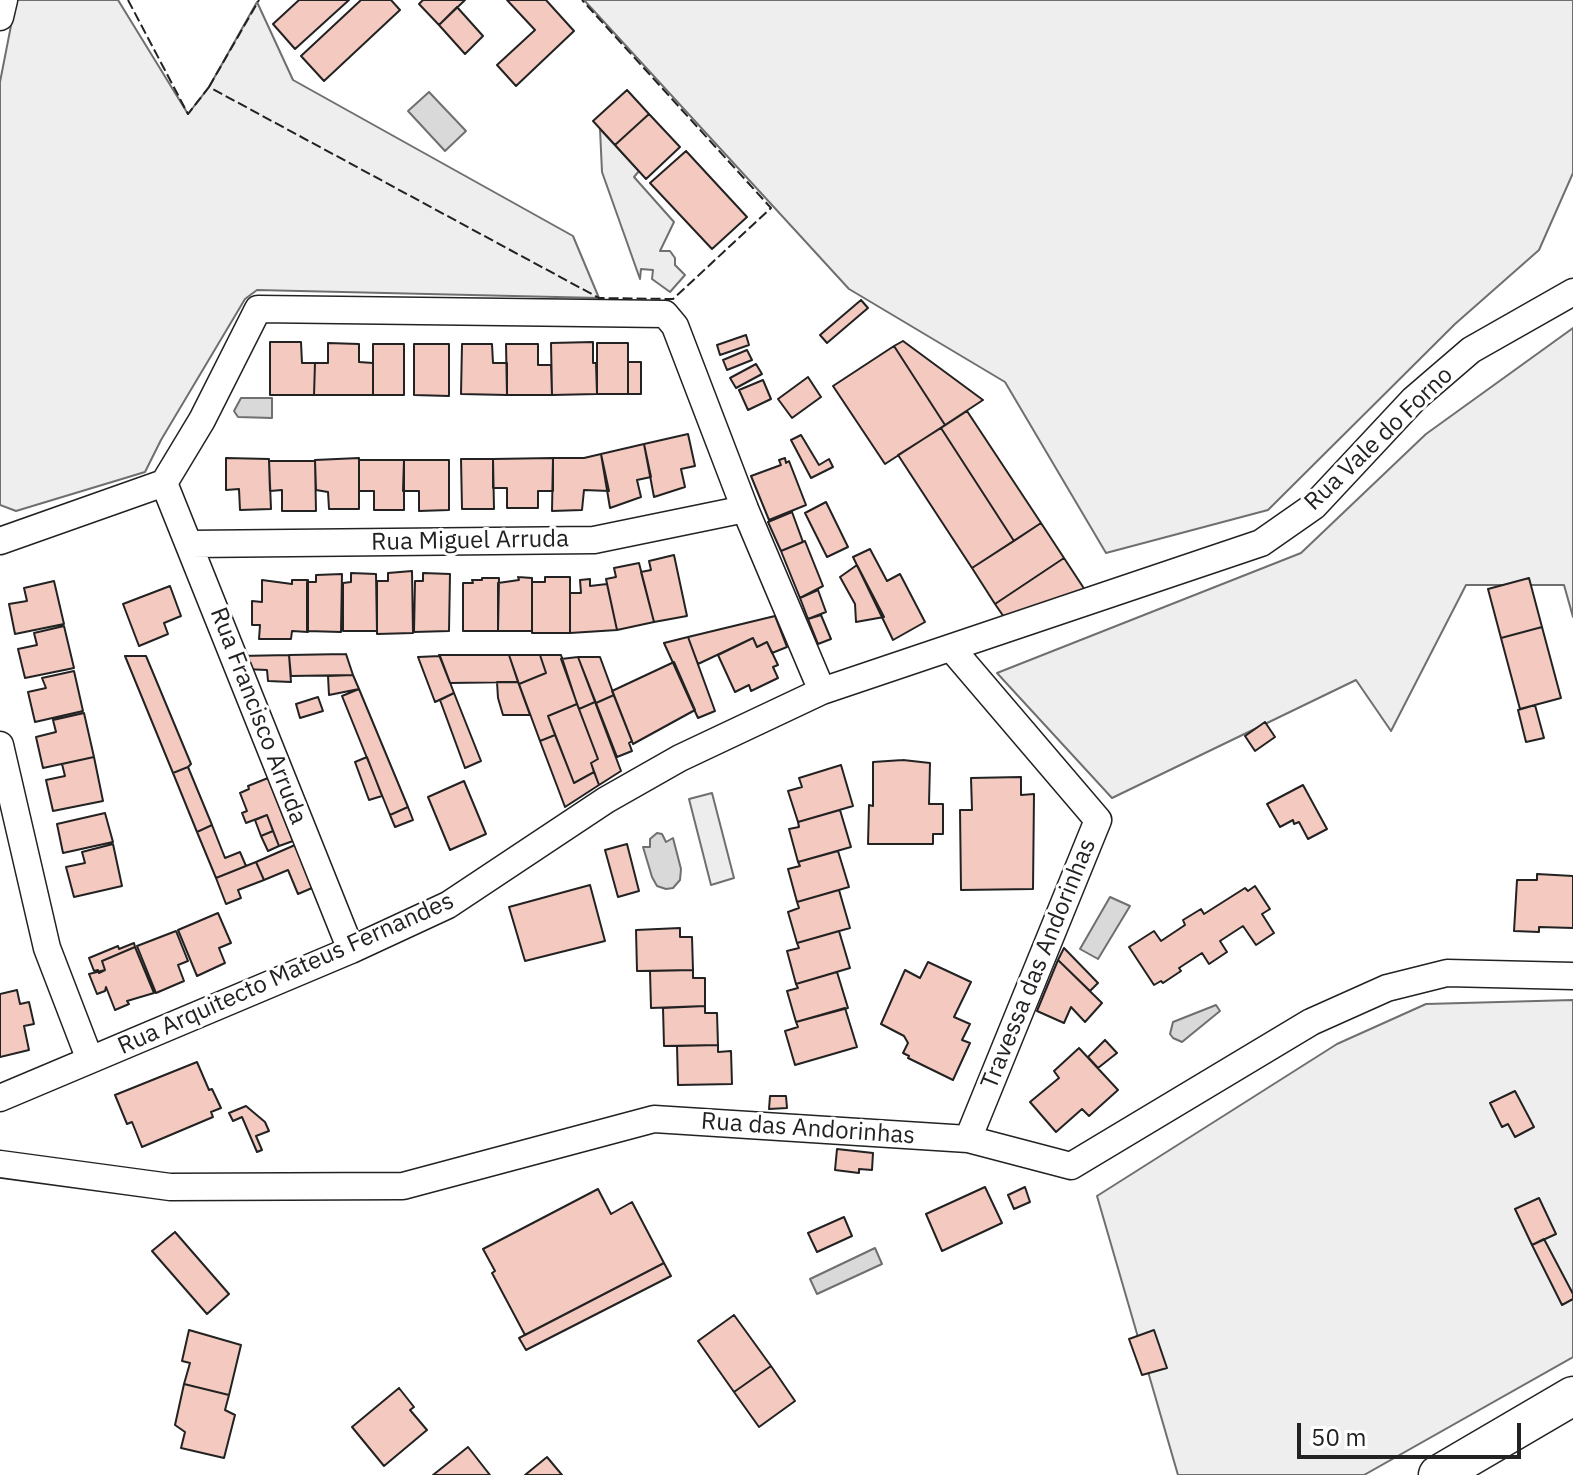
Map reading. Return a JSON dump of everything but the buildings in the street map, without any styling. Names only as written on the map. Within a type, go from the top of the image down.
[{"type":"main road","points":[[1438,1475],[1573,1396]]},
{"type":"street","points":[[0,17],[4,0]]},
{"type":"street","name":"Rua Vale do Forno","points":[[952,649],[1261,543],[1314,506],[1414,399],[1471,350],[1573,292]]},
{"type":"street","points":[[0,541],[164,483],[202,420],[258,309],[665,314],[675,326],[745,509],[822,691]]},
{"type":"street","name":"Rua Francisco Arruda","points":[[164,483],[351,950]]},
{"type":"street","name":"Rua Miguel Arruda","points":[[191,544],[594,540],[745,509]]},
{"type":"street","name":"Rua Arquitecto Mateus Fernandes","points":[[0,1098],[351,950],[448,905],[606,800],[680,758],[822,691],[952,649]]},
{"type":"street","name":"Travessa das Andorinhas","points":[[952,649],[1098,820],[968,1139]]},
{"type":"street","points":[[0,745],[47,948],[90,1060]]},
{"type":"street","name":"Rua das Andorinhas","points":[[0,1164],[170,1187],[403,1186],[654,1119],[968,1139],[1071,1166],[1311,1022],[1387,988],[1447,973],[1573,976]]},
{"type":"shaded area","points":[[16,0],[118,0],[188,114],[209,87],[257,2],[293,80],[573,236],[599,298],[257,290],[245,299],[145,472],[16,511],[0,505],[0,82]]},
{"type":"shaded area","points":[[584,0],[1573,0],[1573,173],[1539,250],[1455,324],[1268,510],[1106,553],[1005,382],[849,289]]},
{"type":"shaded area","points":[[429,92],[466,131],[445,151],[408,111]]},
{"type":"shaded area","points":[[600,129],[639,171],[634,177],[674,222],[660,251],[670,251],[675,265],[685,275],[670,292],[652,279],[653,270],[641,269],[640,279],[602,172]]},
{"type":"shaded area","points":[[1573,328],[1573,617],[1564,585],[1466,585],[1391,731],[1356,680],[1112,798],[997,673],[1301,553],[1426,434]]},
{"type":"shaded area","points":[[241,398],[272,398],[272,418],[238,417],[234,411]]},
{"type":"shaded area","points":[[712,793],[734,878],[711,885],[689,799]]},
{"type":"shaded area","points":[[657,833],[662,834],[666,842],[673,838],[681,869],[680,880],[673,888],[657,886],[643,847],[650,847],[650,839]]},
{"type":"shaded area","points":[[1110,897],[1130,906],[1098,959],[1080,949]]},
{"type":"shaded area","points":[[1573,1000],[1573,1357],[1364,1475],[1178,1475],[1097,1196],[1337,1044],[1426,1004]]},
{"type":"shaded area","points":[[1216,1005],[1220,1011],[1182,1042],[1170,1034],[1173,1022]]},
{"type":"shaded area","points":[[875,1248],[882,1264],[817,1294],[810,1279]]},
{"type":"fence","points":[[128,0],[188,114],[209,87],[599,298],[673,299],[771,208],[582,0]]},
{"type":"fence","points":[[209,87],[259,0]]}]
